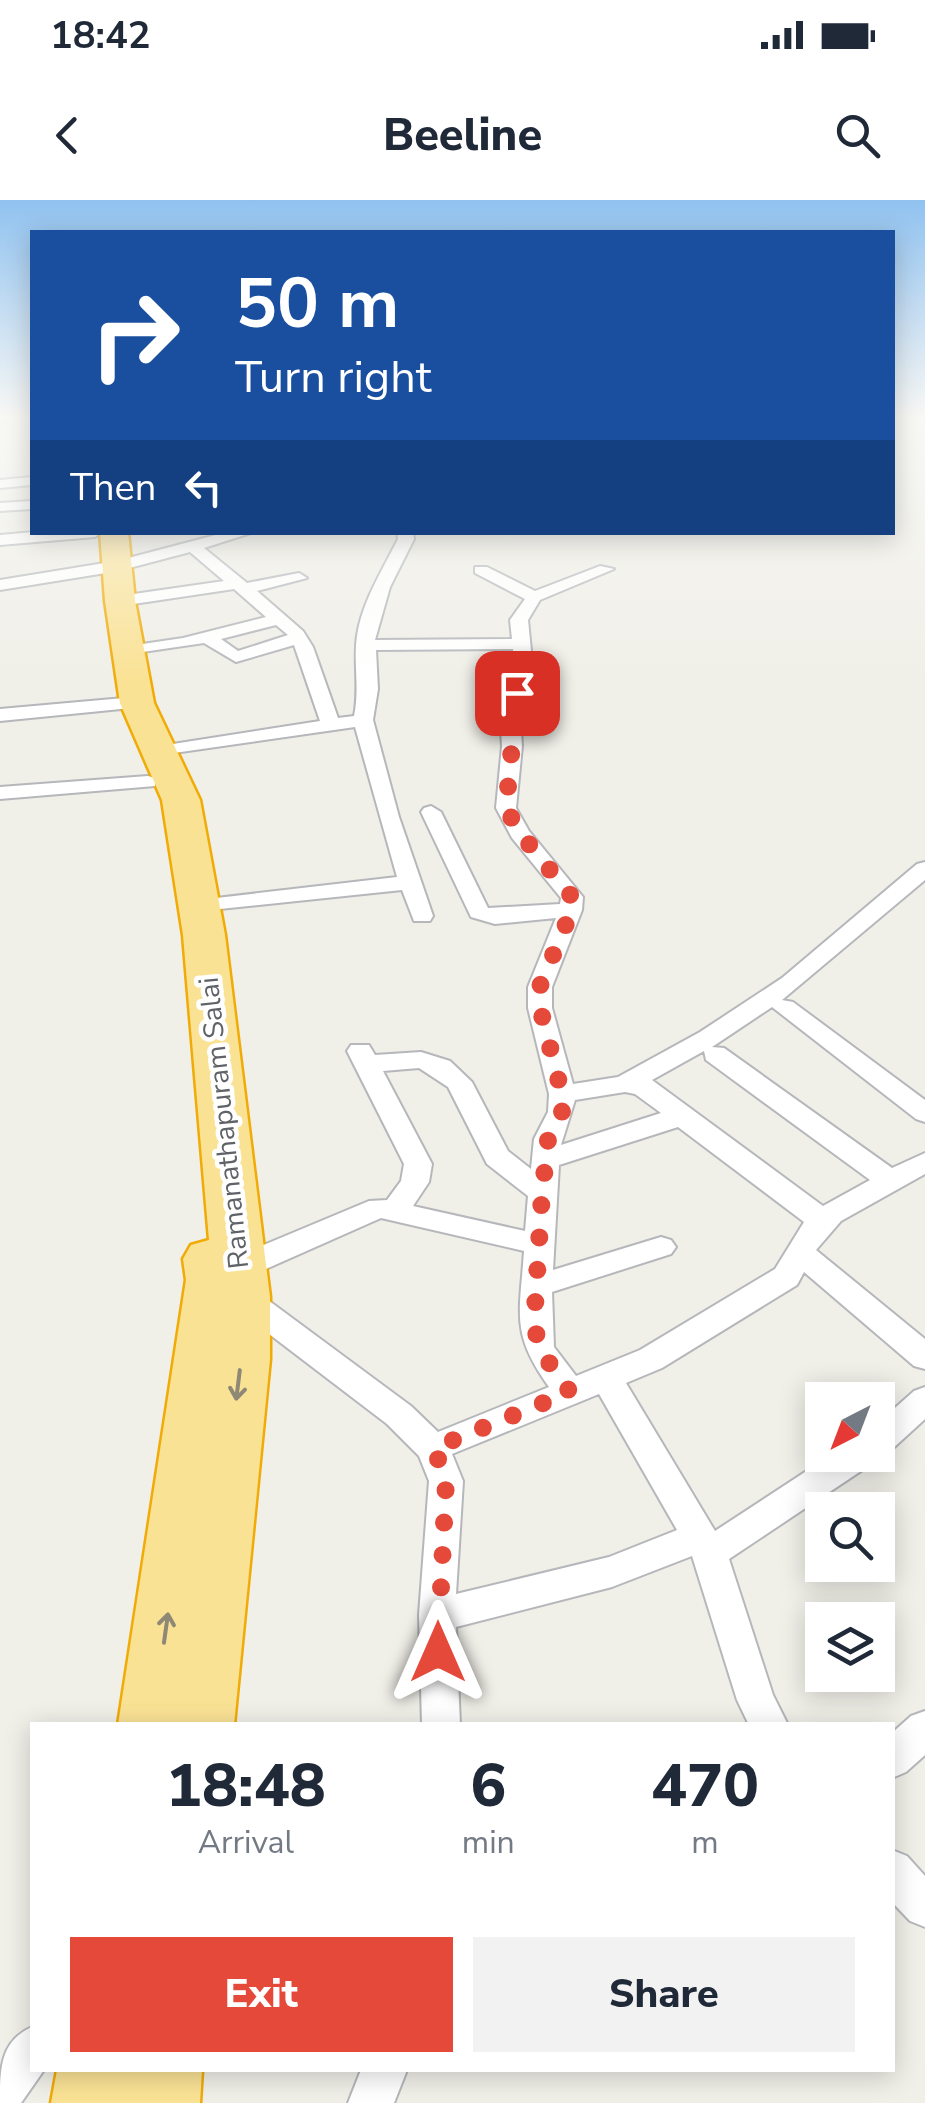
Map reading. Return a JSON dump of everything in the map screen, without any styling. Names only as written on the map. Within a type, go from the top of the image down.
[{"type":"highway","name":"Ramanathapuram Salai","points":[[87,556],[128,651],[154,767],[172,900],[182,1062],[213,1280],[153,1722]]},
{"type":"highway","name":"Ramanathapuram Salai","points":[[87,556],[108,665],[140,743],[181,800],[199,908],[241,1283],[241,1360],[199,1722]]},
{"type":"highway","points":[[92,2103],[98,2072]]},
{"type":"highway","points":[[158,2103],[161,2072]]},
{"type":"street","points":[[0,508],[30,505]]},
{"type":"street","points":[[0,518],[30,516]]},
{"type":"street","points":[[0,586],[87,556],[192,546],[235,535]]},
{"type":"street","points":[[405,535],[382,586],[366,645],[369,689],[363,720],[388,817],[422,916]]},
{"type":"street","points":[[0,540],[240,586],[299,578]]},
{"type":"street","points":[[192,546],[281,618],[298,638],[331,725]]},
{"type":"street","points":[[481,570],[534,597]]},
{"type":"street","points":[[570,1392],[540,1350],[534,1324],[548,1140],[562,1112],[562,1094],[540,1008],[540,986],[572,910],[572,897],[520,833],[506,808],[512,746],[510,714],[524,671],[519,620],[534,597],[606,570]]},
{"type":"street","points":[[128,651],[281,618]]},
{"type":"street","points":[[207,637],[234,657],[298,638]]},
{"type":"street","points":[[366,645],[521,644]]},
{"type":"street","points":[[0,715],[124,704]]},
{"type":"street","points":[[0,793],[154,767],[363,720]]},
{"type":"street","points":[[430,812],[479,912],[496,917],[572,910]]},
{"type":"street","points":[[562,1094],[625,1084],[709,1038],[792,984],[925,868]]},
{"type":"street","points":[[199,908],[411,882]]},
{"type":"street","points":[[784,1007],[925,1113]]},
{"type":"street","points":[[715,1054],[890,1181]]},
{"type":"street","points":[[396,1209],[415,1182],[418,1164],[362,1056],[421,1060],[441,1068],[459,1082],[497,1156],[542,1194]]},
{"type":"street","points":[[625,1084],[650,1091],[823,1221]]},
{"type":"street","points":[[546,1159],[640,1132],[682,1114]]},
{"type":"street","points":[[434,1448],[651,1359],[776,1284],[791,1270],[798,1251],[823,1221],[925,1162]]},
{"type":"street","points":[[441,1722],[437,1615],[446,1481],[434,1448],[241,1283],[366,1211],[396,1209],[538,1244]]},
{"type":"street","points":[[536,1286],[662,1247]]},
{"type":"street","points":[[798,1251],[925,1357]]},
{"type":"street","points":[[606,1377],[704,1545],[764,1722]]},
{"type":"street","points":[[895,1427],[925,1400]]},
{"type":"street","points":[[437,1615],[704,1545],[829,1472]]},
{"type":"street","points":[[895,1756],[925,1729]]},
{"type":"street","points":[[0,2093],[30,2052]]},
{"type":"street","points":[[371,2103],[383,2072]]},
{"type":"route","points":[[438,1652],[446,1481],[434,1448],[570,1392],[540,1350],[534,1324],[548,1140],[562,1112],[562,1094],[540,1008],[540,986],[572,910],[572,897],[520,833],[506,808],[512,746],[510,714],[517,693]]}]
